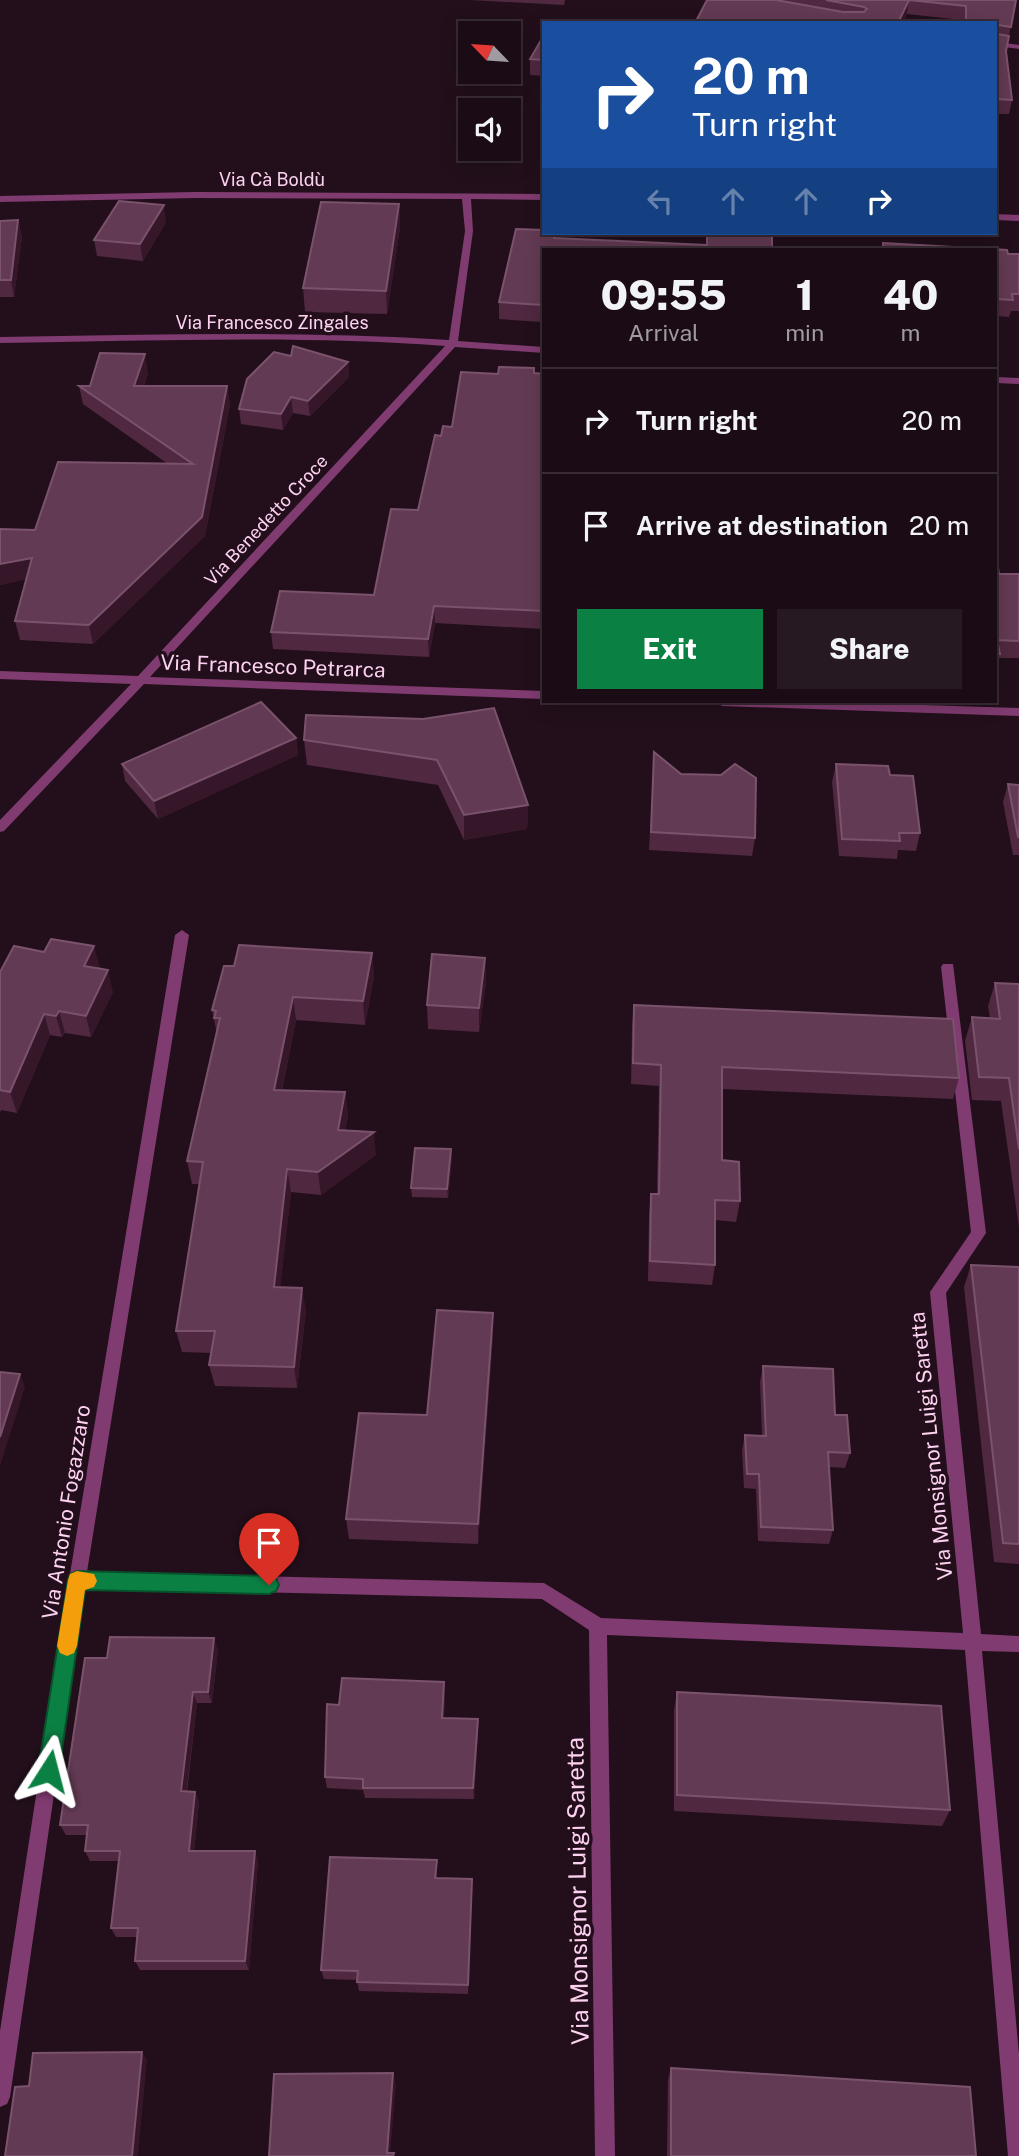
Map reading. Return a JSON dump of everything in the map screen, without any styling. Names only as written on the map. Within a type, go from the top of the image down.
[{"type":"street","points":[[997,44],[1019,47]]},
{"type":"street","name":"Via Cà Boldù","points":[[0,199],[195,195],[542,197]]},
{"type":"street","points":[[453,343],[469,231],[466,195]]},
{"type":"street","points":[[997,217],[1019,218]]},
{"type":"street","name":"Via Francesco Zingales","points":[[0,340],[280,336],[542,349]]},
{"type":"street","name":"Via Benedetto Croce","points":[[0,828],[453,343]]},
{"type":"street","points":[[997,380],[1019,381]]},
{"type":"street","name":"Via Francesco Petrarca","points":[[0,676],[542,695]]},
{"type":"street","points":[[779,703],[1019,712]]},
{"type":"street","name":"Via Antonio Fogazzaro","points":[[0,2097],[77,1580],[182,935]]},
{"type":"street","name":"Via Monsignor Luigi Saretta","points":[[948,967],[979,1233],[938,1292],[974,1642],[1018,2156]]},
{"type":"street","points":[[77,1580],[544,1591],[598,1626],[1019,1644]]},
{"type":"street","name":"Via Monsignor Luigi Saretta","points":[[598,1626],[605,2156]]},
{"type":"building","points":[[707,0],[776,0],[843,12],[864,12],[867,9],[864,7],[826,0],[909,0],[899,21],[696,21]]},
{"type":"building","points":[[909,0],[1016,0],[1011,27],[997,27],[997,21],[966,21],[966,6]]},
{"type":"building","points":[[997,34],[1009,36],[1006,51],[1012,100],[997,99]]},
{"type":"building","points":[[542,38],[542,60],[530,59]]},
{"type":"building","points":[[119,201],[164,205],[140,244],[94,240]]},
{"type":"building","points":[[321,202],[399,204],[386,291],[303,288]]},
{"type":"building","points":[[18,220],[11,280],[0,280],[0,221]]},
{"type":"building","points":[[516,229],[542,230],[542,235],[555,235],[554,238],[707,245],[707,235],[772,236],[772,248],[542,248],[542,305],[499,302]]},
{"type":"building","points":[[883,243],[972,248],[883,248]]},
{"type":"building","points":[[997,249],[1007,250],[1008,254],[1019,254],[1019,294],[1012,294],[1013,300],[997,299]]},
{"type":"building","points":[[293,346],[348,362],[308,401],[291,397],[281,414],[239,409],[247,379],[274,352],[291,356]]},
{"type":"building","points":[[100,353],[145,354],[134,386],[227,386],[202,517],[89,625],[15,621],[32,558],[0,564],[0,529],[35,530],[58,462],[193,464],[79,386],[90,386]]},
{"type":"building","points":[[499,367],[534,368],[534,373],[542,374],[542,611],[434,606],[428,639],[271,632],[280,591],[374,595],[391,509],[418,510],[435,435],[441,436],[443,426],[452,427],[461,372],[498,374]]},
{"type":"building","points":[[997,562],[999,574],[1019,574],[1019,641],[997,640]]},
{"type":"building","points":[[261,702],[296,738],[154,801],[122,764]]},
{"type":"building","points":[[494,708],[528,805],[464,815],[437,760],[304,740],[306,715],[423,719]]},
{"type":"building","points":[[654,752],[681,774],[721,775],[735,764],[756,778],[755,838],[651,832]]},
{"type":"building","points":[[836,764],[888,766],[890,775],[913,776],[920,833],[899,833],[900,841],[842,839]]},
{"type":"building","points":[[1008,784],[1019,785],[1019,837],[1018,837]]},
{"type":"building","points":[[51,939],[94,946],[84,966],[108,970],[86,1016],[59,1011],[56,1016],[44,1014],[10,1092],[0,1090],[0,972],[14,946],[44,952]]},
{"type":"building","points":[[239,945],[372,953],[363,1001],[293,997],[274,1090],[345,1092],[338,1130],[374,1132],[318,1172],[287,1169],[274,1287],[302,1288],[294,1367],[209,1365],[215,1331],[176,1331],[203,1162],[187,1161],[220,1018],[214,1018],[216,1011],[212,1010],[224,966],[234,966]]},
{"type":"building","points":[[432,954],[485,958],[479,1008],[427,1005]]},
{"type":"building","points":[[995,983],[1019,984],[1019,1149],[1009,1078],[979,1077],[972,1017],[1000,1019]]},
{"type":"building","points":[[634,1005],[953,1019],[959,1078],[722,1067],[722,1160],[739,1162],[740,1201],[715,1200],[715,1265],[650,1261],[651,1194],[659,1194],[661,1065],[633,1063]]},
{"type":"building","points":[[415,1148],[451,1149],[447,1189],[411,1188]]},
{"type":"building","points":[[971,1265],[1019,1267],[1019,1544],[1003,1543]]},
{"type":"building","points":[[437,1310],[493,1313],[478,1524],[346,1519],[359,1413],[427,1415]]},
{"type":"building","points":[[763,1366],[833,1369],[835,1415],[847,1415],[850,1453],[828,1452],[833,1530],[761,1527],[759,1474],[747,1474],[745,1435],[766,1436]]},
{"type":"building","points":[[0,1372],[20,1374],[0,1437]]},
{"type":"building","points":[[110,1637],[214,1638],[208,1692],[193,1692],[181,1791],[195,1792],[189,1851],[255,1851],[245,1961],[135,1961],[138,1928],[111,1928],[120,1851],[85,1851],[88,1825],[60,1825],[85,1658],[107,1658]]},
{"type":"building","points":[[342,1678],[444,1682],[442,1718],[478,1719],[473,1788],[363,1788],[363,1779],[325,1777],[327,1704],[339,1705]]},
{"type":"building","points":[[677,1692],[941,1706],[950,1810],[677,1795]]},
{"type":"building","points":[[330,1857],[437,1860],[435,1878],[472,1879],[468,1985],[357,1982],[358,1971],[321,1970]]},
{"type":"building","points":[[142,2052],[132,2156],[5,2156],[15,2087],[29,2086],[33,2053]]},
{"type":"building","points":[[671,2068],[970,2087],[976,2156],[671,2156]]},
{"type":"building","points":[[393,2073],[387,2153],[394,2153],[393,2156],[269,2156],[274,2074]]},
{"type":"slow traffic","points":[[67,1646],[77,1580],[88,1581]]},
{"type":"route","points":[[49,1771],[77,1580],[269,1585]]}]
